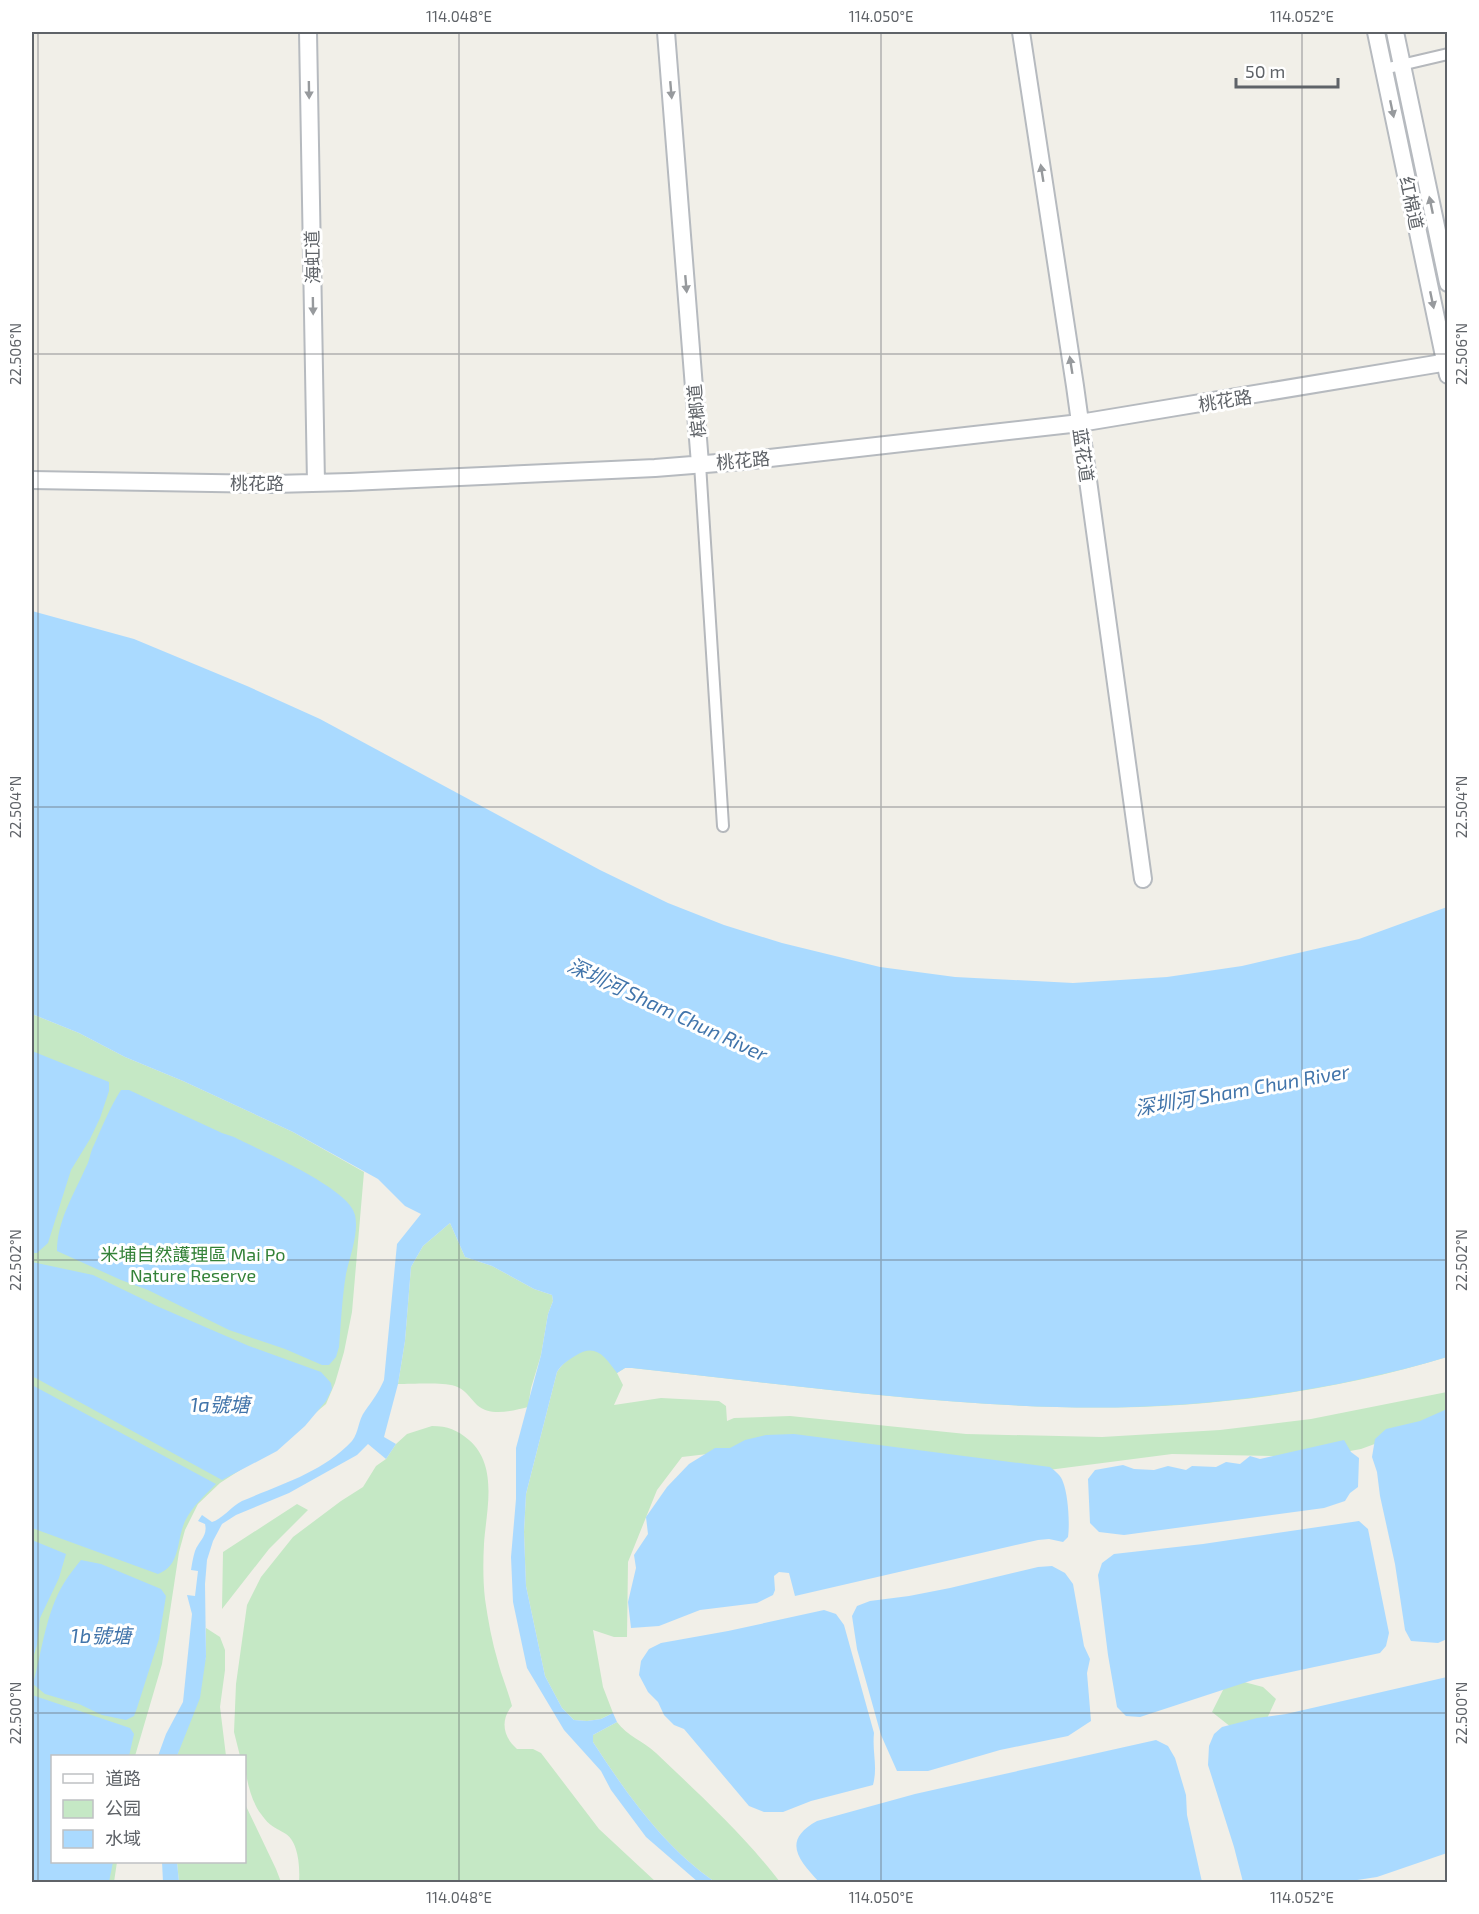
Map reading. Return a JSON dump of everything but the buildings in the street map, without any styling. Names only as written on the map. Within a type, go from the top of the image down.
[{"type":"main road","name":"海虹道","points":[[308,32],[316,483]]},
{"type":"main road","name":"槟榔道","points":[[666,32],[700,464]]},
{"type":"main road","name":"蓝花道","points":[[1021,32],[1080,423],[1143,879]]},
{"type":"main road","name":"红棉道","points":[[1376,32],[1447,366]]},
{"type":"main road","name":"红棉道","points":[[1395,32],[1448,283]]},
{"type":"main road","name":"桃花路","points":[[32,480],[316,483],[644,469],[1080,423],[1447,366]]},
{"type":"street","points":[[1384,69],[1448,54]]},
{"type":"street","name":"槟榔道","points":[[700,464],[723,826]]},
{"type":"green space","name":"米埔自然護理區 Mai Po Nature Reserve","points":[[32,1014],[79,1033],[125,1057],[293,1132],[364,1172],[352,1312],[344,1352],[326,1404],[274,1448],[220,1483],[198,1504],[185,1530],[179,1552],[162,1664],[135,1755],[51,1755],[51,1863],[117,1863],[114,1882],[32,1882]]},
{"type":"green space","points":[[450,1223],[465,1257],[492,1266],[534,1289],[552,1295],[553,1301],[548,1314],[528,1407],[501,1412],[488,1411],[477,1405],[459,1387],[435,1384],[398,1384],[405,1341],[411,1267],[423,1246]]},
{"type":"green space","points":[[590,1349],[1447,1357],[1400,1370],[1303,1391],[1205,1403],[1106,1408],[951,1401],[844,1392],[625,1368],[617,1373],[623,1385],[614,1405],[661,1398],[719,1401],[726,1406],[727,1421],[734,1418],[790,1416],[966,1434],[1102,1437],[1220,1430],[1311,1419],[1447,1392],[1447,1424],[1391,1438],[1361,1449],[1317,1457],[1172,1454],[1033,1472],[750,1449],[682,1457],[657,1490],[628,1562],[627,1637],[614,1637],[593,1630],[603,1687],[613,1713],[601,1719],[574,1720],[562,1708],[545,1676],[526,1586],[524,1532],[526,1494],[557,1372],[571,1357]]},
{"type":"green space","points":[[432,1426],[456,1431],[469,1440],[484,1463],[488,1503],[483,1572],[484,1592],[494,1647],[512,1706],[506,1717],[506,1734],[517,1749],[533,1749],[541,1753],[599,1829],[656,1882],[299,1882],[299,1863],[294,1843],[286,1834],[267,1822],[257,1808],[247,1779],[246,1755],[240,1755],[234,1732],[236,1684],[247,1605],[261,1577],[293,1537],[363,1487],[376,1466],[386,1459],[396,1444],[407,1434]]},
{"type":"green space","points":[[297,1504],[308,1510],[269,1549],[222,1609],[223,1552]]},
{"type":"green space","points":[[206,1628],[220,1637],[225,1650],[220,1707],[226,1755],[177,1755],[206,1657]]},
{"type":"green space","points":[[1229,1678],[1263,1687],[1276,1699],[1264,1725],[1241,1735],[1212,1712]]},
{"type":"green space","points":[[617,1722],[625,1731],[656,1753],[705,1799],[780,1882],[715,1882],[679,1853],[647,1818],[593,1742],[593,1735]]},
{"type":"green space","points":[[246,1806],[281,1882],[179,1882],[177,1863],[246,1863]]},
{"type":"water","name":"深圳河 Sham Chun River","points":[[32,611],[134,639],[320,719],[600,870],[668,903],[724,925],[782,943],[880,967],[955,977],[1073,983],[1167,977],[1242,966],[1359,939],[1447,907],[1447,1357],[1400,1370],[1304,1390],[1205,1403],[1106,1408],[1004,1405],[844,1392],[632,1368],[625,1368],[617,1373],[604,1357],[589,1350],[567,1361],[557,1372],[526,1494],[524,1532],[526,1586],[545,1676],[562,1708],[574,1720],[601,1719],[613,1713],[617,1722],[593,1735],[593,1742],[647,1818],[679,1853],[715,1882],[698,1882],[646,1837],[611,1790],[601,1771],[564,1730],[527,1668],[513,1602],[511,1557],[516,1499],[516,1448],[541,1355],[548,1314],[553,1301],[552,1295],[534,1289],[492,1266],[465,1257],[450,1223],[423,1246],[411,1267],[405,1341],[398,1384],[384,1437],[396,1444],[386,1459],[368,1444],[357,1455],[289,1493],[236,1515],[222,1524],[207,1560],[206,1657],[200,1698],[177,1755],[158,1755],[166,1734],[183,1702],[192,1614],[187,1595],[195,1596],[198,1571],[191,1570],[195,1551],[206,1528],[205,1524],[198,1521],[202,1515],[212,1522],[215,1521],[242,1501],[314,1470],[352,1441],[363,1415],[384,1380],[397,1244],[421,1214],[405,1206],[378,1179],[293,1132],[125,1057],[79,1033],[32,1014]]},
{"type":"water","points":[[32,1051],[109,1082],[109,1091],[100,1118],[71,1170],[48,1243],[37,1253],[32,1253]]},
{"type":"water","name":"1a號塘","points":[[121,1090],[129,1090],[282,1160],[338,1193],[349,1204],[355,1215],[355,1237],[346,1274],[339,1347],[336,1357],[329,1365],[322,1365],[285,1349],[229,1330],[148,1290],[57,1251],[60,1229],[67,1208],[106,1117]]},
{"type":"water","name":"1a號塘","points":[[32,1262],[93,1275],[249,1346],[321,1372],[331,1383],[332,1389],[326,1401],[305,1426],[277,1451],[222,1480],[32,1376]]},
{"type":"water","name":"1a號塘","points":[[32,1385],[216,1484],[199,1501],[185,1521],[177,1552],[171,1565],[165,1570],[158,1574],[32,1528]]},
{"type":"water","points":[[1447,1409],[1447,1639],[1438,1643],[1411,1641],[1405,1630],[1395,1564],[1372,1457],[1375,1439],[1386,1429],[1420,1421]]},
{"type":"water","points":[[794,1434],[1050,1467],[1061,1477],[1065,1487],[1068,1537],[1063,1542],[1049,1539],[1038,1540],[795,1596],[789,1573],[779,1572],[774,1576],[773,1595],[757,1603],[700,1610],[659,1626],[631,1628],[628,1602],[636,1568],[634,1555],[648,1534],[646,1517],[667,1487],[689,1464],[715,1448],[730,1448],[745,1440],[766,1435]]},
{"type":"water","points":[[1344,1440],[1351,1452],[1359,1458],[1358,1487],[1345,1501],[1324,1508],[1124,1535],[1099,1532],[1090,1523],[1088,1479],[1095,1470],[1123,1465],[1134,1469],[1154,1470],[1168,1466],[1186,1470],[1192,1466],[1216,1467],[1226,1462],[1240,1464],[1250,1456],[1260,1459]]},
{"type":"water","points":[[1359,1521],[1368,1529],[1389,1633],[1386,1646],[1380,1653],[1253,1680],[1140,1717],[1126,1716],[1117,1707],[1098,1575],[1102,1563],[1114,1554],[1203,1544]]},
{"type":"water","name":"1b號塘","points":[[32,1540],[66,1554],[59,1578],[40,1618],[37,1645],[32,1661]]},
{"type":"water","name":"1b號塘","points":[[81,1560],[101,1564],[161,1589],[166,1596],[159,1639],[137,1708],[134,1716],[126,1720],[102,1715],[79,1704],[45,1694],[33,1684],[53,1606],[64,1583]]},
{"type":"water","points":[[1052,1566],[1065,1573],[1073,1584],[1084,1646],[1090,1659],[1087,1673],[1091,1721],[1068,1736],[1000,1750],[928,1771],[897,1771],[881,1735],[857,1649],[852,1616],[857,1606],[870,1601],[909,1596],[1038,1567]]},
{"type":"water","points":[[824,1610],[836,1614],[844,1625],[874,1733],[873,1785],[811,1801],[783,1812],[764,1812],[749,1806],[684,1729],[674,1725],[664,1715],[658,1702],[648,1692],[639,1675],[641,1661],[649,1649],[661,1643]]},
{"type":"water","points":[[1447,1677],[1447,1853],[1377,1877],[1344,1882],[1243,1882],[1208,1765],[1209,1746],[1214,1734],[1222,1727],[1257,1718],[1286,1714]]},
{"type":"water","points":[[32,1695],[130,1728],[134,1734],[129,1755],[51,1755],[51,1863],[113,1863],[109,1882],[32,1882]]},
{"type":"water","points":[[1156,1740],[1168,1746],[1175,1758],[1186,1795],[1187,1815],[1202,1882],[819,1882],[805,1866],[797,1851],[799,1836],[817,1821],[915,1794]]},
{"type":"water","points":[[162,1863],[177,1863],[179,1882],[163,1882]]}]
